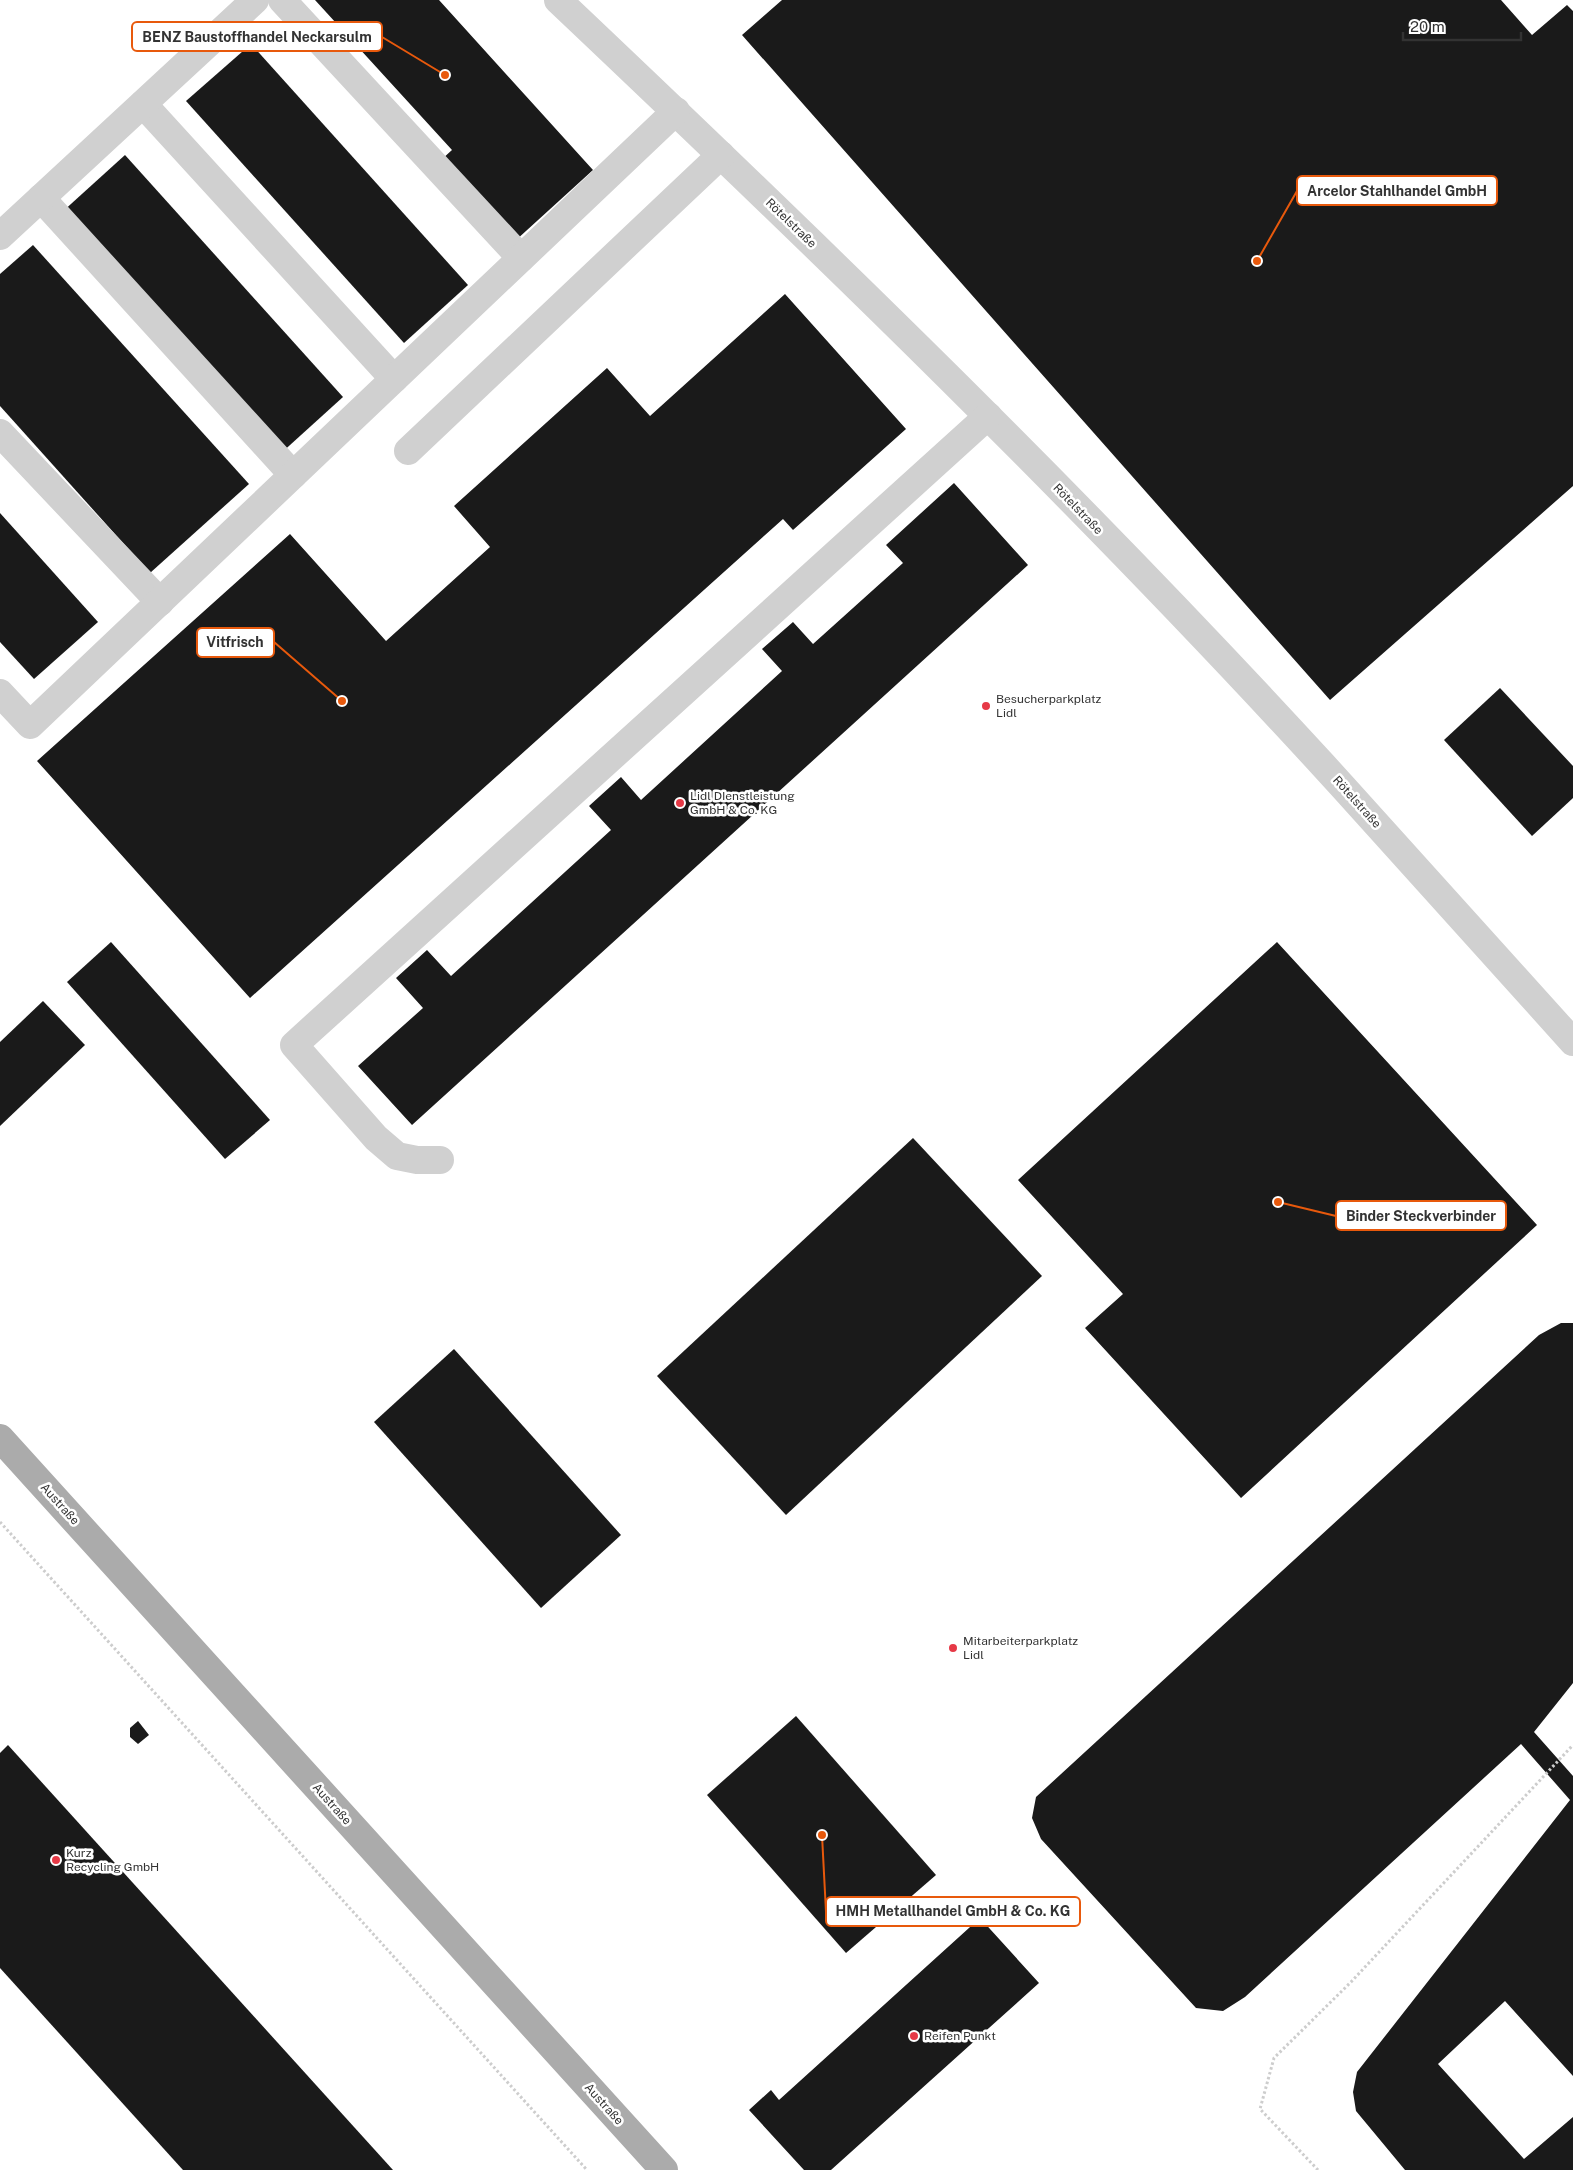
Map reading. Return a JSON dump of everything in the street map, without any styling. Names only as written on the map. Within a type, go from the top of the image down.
[{"type":"main road","name":"Austraße","points":[[0,1438],[664,2170]]},
{"type":"street","points":[[0,236],[255,0]]},
{"type":"street","points":[[282,0],[521,258]]},
{"type":"street","name":"Rötelstraße","points":[[558,0],[676,111],[988,416],[1145,577],[1322,764],[1573,1042]]},
{"type":"street","points":[[142,104],[394,379]]},
{"type":"street","points":[[0,693],[30,725],[676,111]]},
{"type":"street","points":[[408,450],[721,155]]},
{"type":"street","points":[[41,198],[293,475]]},
{"type":"street","points":[[440,1160],[417,1160],[398,1156],[376,1138],[294,1044],[988,416]]},
{"type":"street","points":[[0,433],[160,602]]},
{"type":"path","points":[[0,1522],[587,2170]]},
{"type":"path","points":[[1318,2170],[1260,2109],[1274,2058],[1351,1982],[1573,1745]]},
{"type":"building","points":[[315,0],[439,0],[593,170],[515,241],[441,160],[452,150]]},
{"type":"building","points":[[782,0],[1501,0],[1532,35],[1567,5],[1573,11],[1573,486],[1330,700],[742,35]]},
{"type":"building","points":[[251,44],[468,285],[404,343],[186,101]]},
{"type":"building","points":[[125,155],[343,397],[279,455],[61,213]]},
{"type":"building","points":[[33,245],[249,484],[150,573],[0,406],[0,274]]},
{"type":"building","points":[[785,294],[906,429],[793,530],[783,519],[250,998],[37,761],[290,534],[386,641],[490,547],[454,506],[607,368],[650,416]]},
{"type":"building","name":"Lidl DIenstleistung GmbH & Co. KG","points":[[954,483],[1028,565],[412,1125],[358,1066],[423,1008],[396,978],[427,950],[451,976],[611,830],[589,806],[621,777],[641,800],[782,671],[762,649],[793,622],[813,644],[903,563],[886,545]]},
{"type":"building","points":[[0,513],[98,622],[34,679],[0,642]]},
{"type":"building","points":[[1500,688],[1573,766],[1573,798],[1532,836],[1444,740]]},
{"type":"building","points":[[111,942],[270,1120],[225,1159],[67,982]]},
{"type":"building","points":[[1277,942],[1537,1225],[1241,1498],[1085,1328],[1123,1294],[1018,1180]]},
{"type":"building","points":[[43,1001],[85,1045],[0,1126],[0,1042]]},
{"type":"building","points":[[913,1138],[1042,1276],[786,1515],[657,1376]]},
{"type":"building","points":[[1561,1323],[1573,1323],[1573,1683],[1534,1732],[1573,1776],[1573,2076],[1505,2001],[1438,2064],[1524,2159],[1573,2117],[1573,2170],[1405,2170],[1356,2111],[1353,2092],[1357,2072],[1570,1800],[1521,1744],[1245,1997],[1223,2011],[1196,2008],[1041,1839],[1032,1818],[1036,1797],[1539,1335]]},
{"type":"building","points":[[454,1349],[621,1535],[541,1608],[374,1422]]},
{"type":"building","points":[[796,1716],[936,1875],[846,1953],[707,1795]]},
{"type":"building","points":[[138,1721],[149,1735],[138,1744],[130,1737],[130,1728]]},
{"type":"building","name":"Kurz Recycling GmbH","points":[[8,1745],[393,2170],[183,2170],[0,1968],[0,1753]]},
{"type":"building","name":"Reifen Punkt","points":[[980,1918],[1039,1983],[831,2170],[804,2170],[749,2110],[771,2090],[779,2100]]},
{"type":"place","name":"BENZ Baustoffhandel Neckarsulm","points":[[445,75]]},
{"type":"place","name":"Arcelor Stahlhandel GmbH","points":[[1257,261]]},
{"type":"place","name":"Vitfrisch","points":[[342,701]]},
{"type":"place","name":"Besucherparkplatz Lidl","points":[[986,706]]},
{"type":"place","name":"Lidl DIenstleistung GmbH & Co. KG","points":[[680,803]]},
{"type":"place","name":"Binder Steckverbinder","points":[[1278,1202]]},
{"type":"place","name":"Mitarbeiterparkplatz Lidl","points":[[953,1648]]},
{"type":"place","name":"HMH Metallhandel GmbH & Co. KG","points":[[822,1835]]},
{"type":"place","name":"Kurz Recycling GmbH","points":[[56,1860]]},
{"type":"place","name":"Reifen Punkt","points":[[914,2036]]}]
